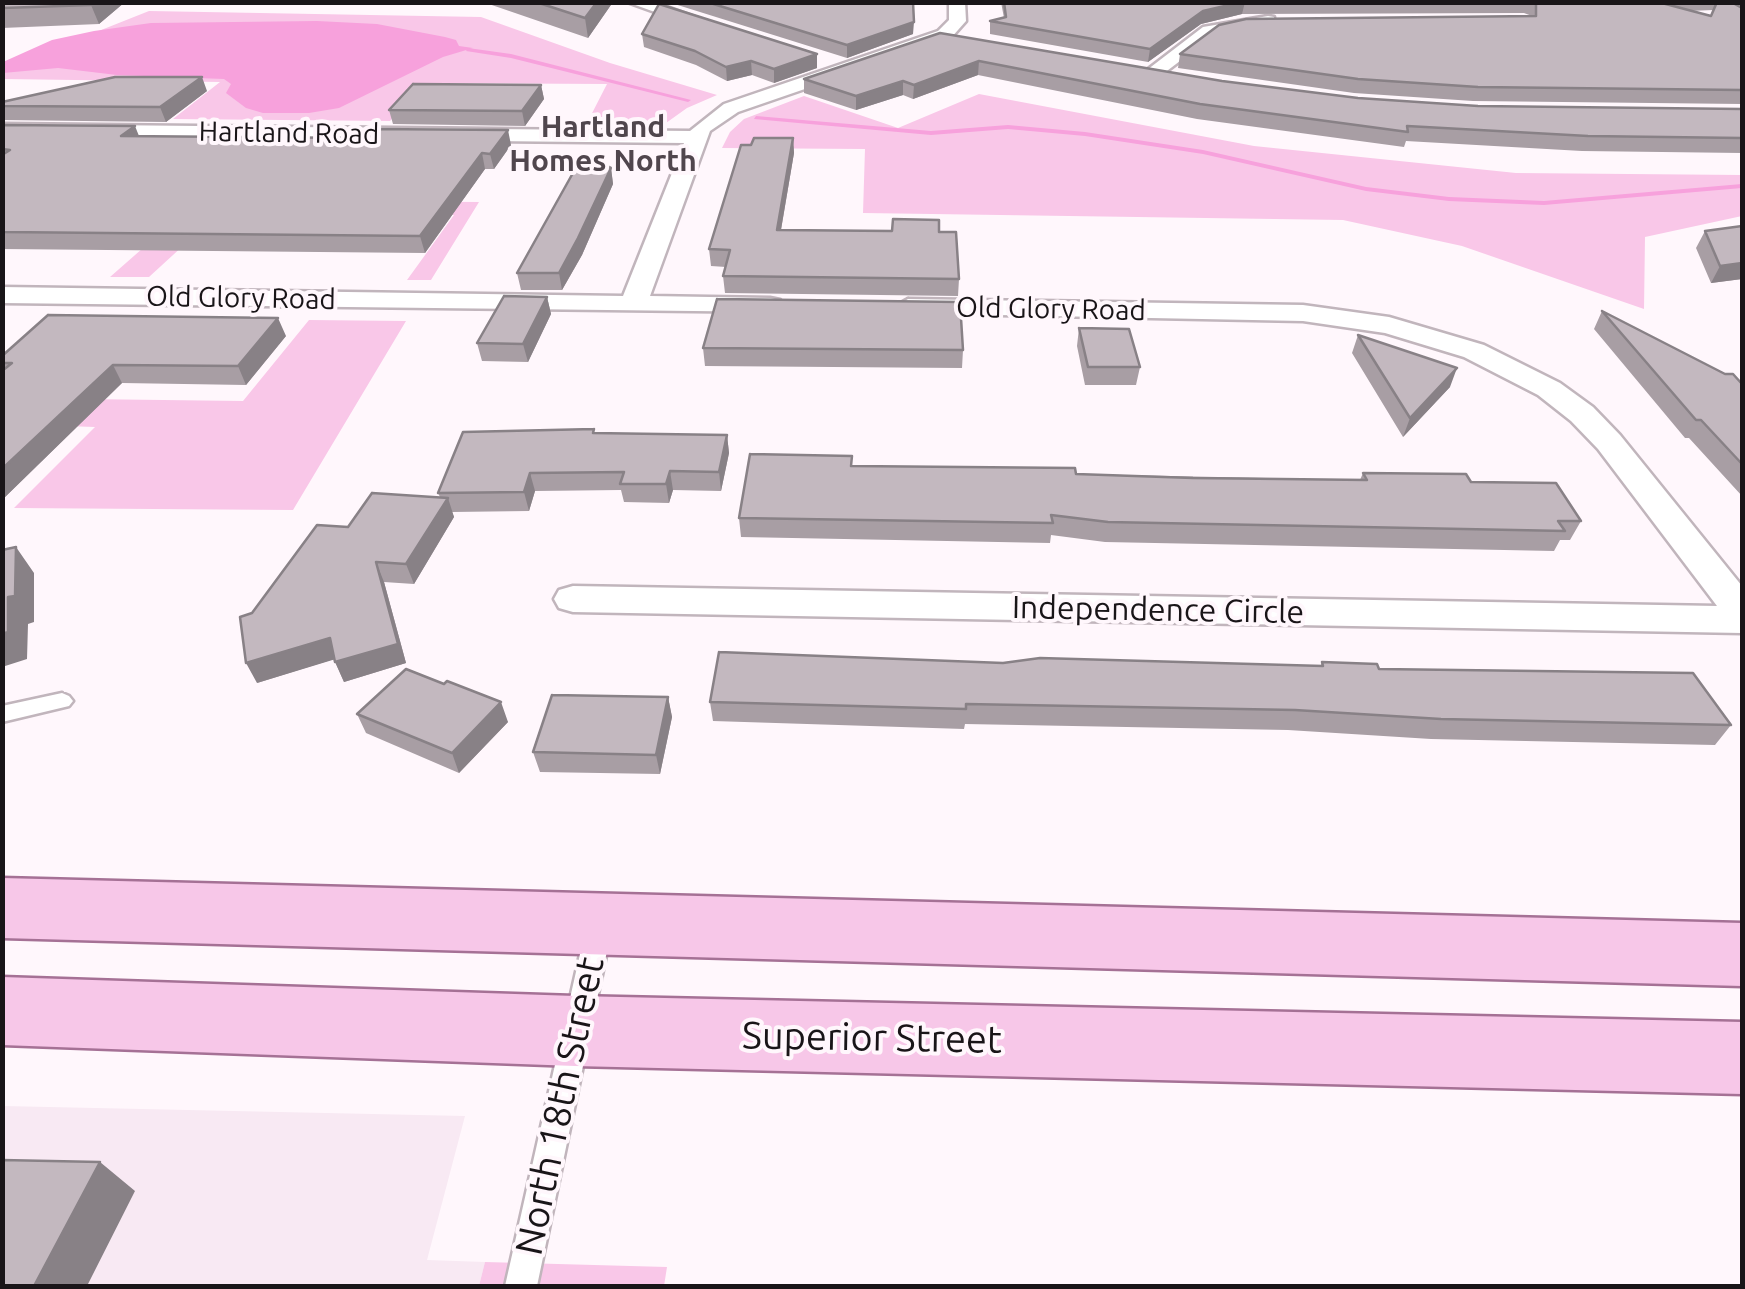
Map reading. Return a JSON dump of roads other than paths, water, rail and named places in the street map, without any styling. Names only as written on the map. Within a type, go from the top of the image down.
[{"type":"main road","points":[[2,908],[1742,955]]},
{"type":"main road","name":"Superior Street","points":[[2,1011],[575,1031],[1742,1058]]},
{"type":"street","points":[[635,2],[722,30]]},
{"type":"street","points":[[633,304],[696,136],[710,120],[731,108],[952,36],[958,21],[957,2]]},
{"type":"street","points":[[1186,79],[1142,71],[1209,31],[1243,23],[1294,20]]},
{"type":"street","points":[[810,57],[847,68]]},
{"type":"street","name":"Hartland Road","points":[[2,130],[696,136]]},
{"type":"street","name":"Old Glory Road","points":[[8,300],[790,306]]},
{"type":"street","name":"Old Glory Road","points":[[888,307],[1303,313],[1389,325],[1446,341],[1513,369],[1582,414],[1609,442],[1742,612]]},
{"type":"street","name":"Independence Circle","points":[[573,599],[1742,620]]},
{"type":"lane","points":[[2,714],[62,701]]},
{"type":"lane","name":"North 18th Street","points":[[520,1286],[600,925]]},
{"type":"waterway","points":[[468,50],[511,56],[688,100]]},
{"type":"waterway","points":[[756,118],[931,133],[1008,127],[1085,134],[1203,152],[1366,189],[1449,199],[1544,203],[1742,186]]},
{"type":"district","name":"Hartland Homes North","points":[[603,144]]}]
